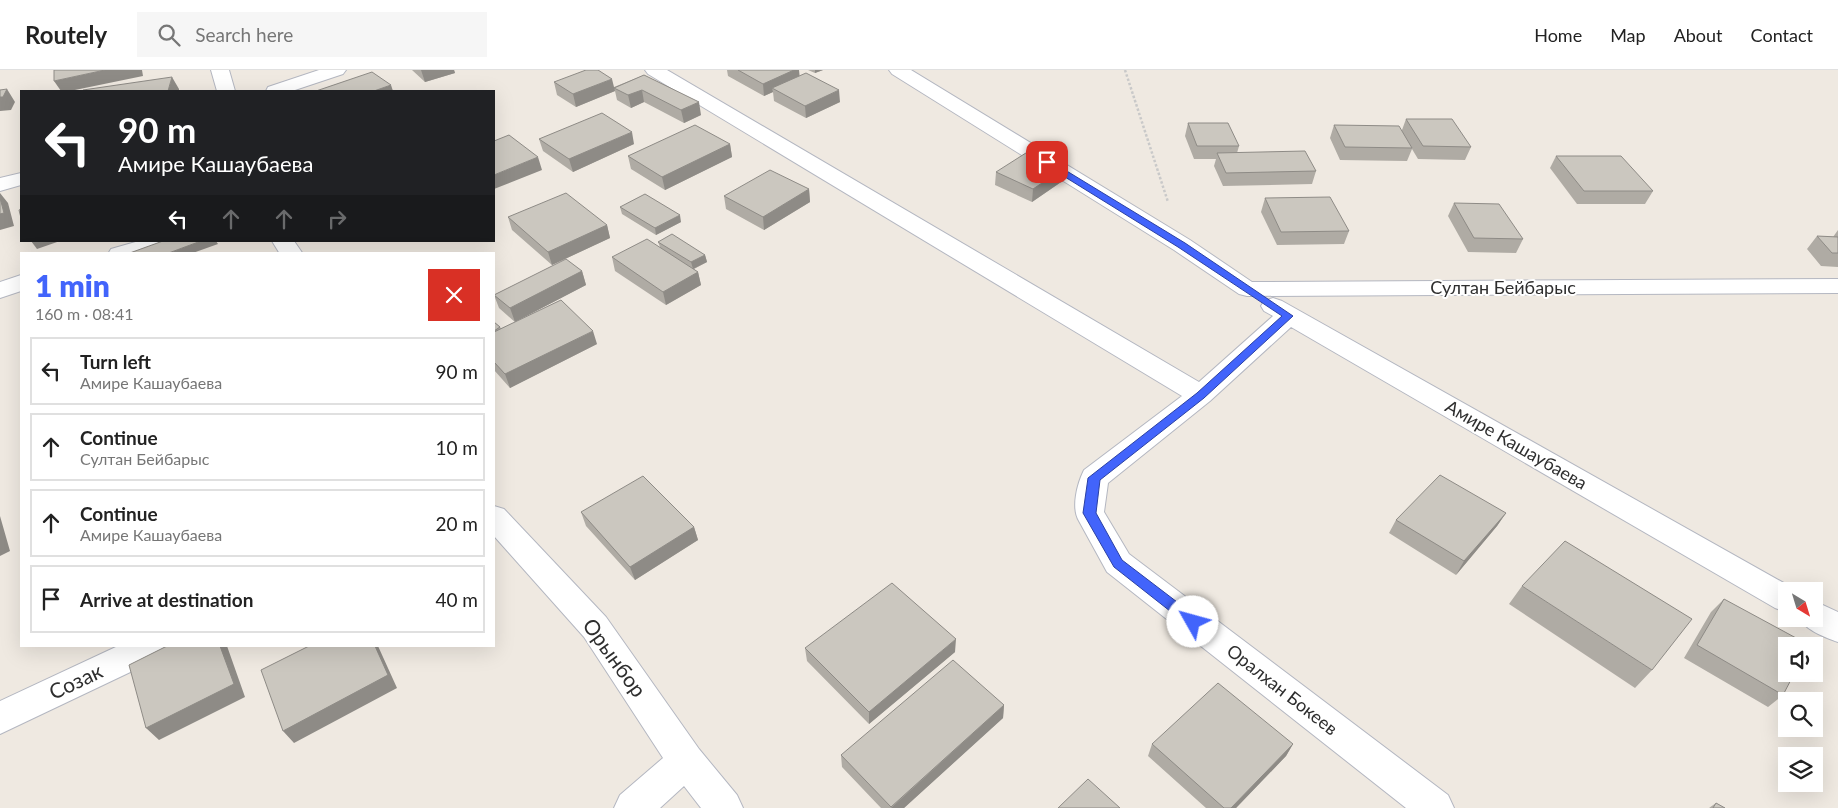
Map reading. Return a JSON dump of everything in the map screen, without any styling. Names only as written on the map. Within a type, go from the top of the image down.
[{"type":"street","points":[[220,70],[226,90]]},
{"type":"street","points":[[278,90],[337,70]]},
{"type":"street","points":[[654,70],[1201,395]]},
{"type":"street","points":[[898,70],[1182,245],[1247,289]]},
{"type":"street","points":[[0,185],[20,179]]},
{"type":"street","points":[[126,252],[161,242]]},
{"type":"street","points":[[0,291],[20,282]]},
{"type":"street","name":"Султан Бейбарыс","points":[[1247,289],[1838,286]]},
{"type":"street","name":"Амире Кашаубаева","points":[[1247,289],[1288,316],[1778,593]]},
{"type":"street","name":"Оралхан Бокеев","points":[[1288,316],[1201,395],[1094,478],[1090,513],[1118,563],[1434,808]]},
{"type":"street","name":"Орынбор","points":[[495,518],[595,627],[686,760],[724,808]]},
{"type":"street","points":[[1823,619],[1838,628]]},
{"type":"street","name":"Созак","points":[[0,718],[150,647]]},
{"type":"street","points":[[633,808],[686,760]]},
{"type":"path","points":[[1125,70],[1182,245]]},
{"type":"building","points":[[54,70],[105,70],[54,81]]},
{"type":"building","points":[[586,70],[598,70],[612,79],[573,94],[554,82]]},
{"type":"building","points":[[738,70],[794,70],[763,84]]},
{"type":"building","points":[[372,72],[391,85],[377,90],[319,90]]},
{"type":"building","points":[[806,73],[839,90],[805,106],[772,88]]},
{"type":"building","points":[[644,75],[699,102],[681,110],[642,90],[628,95],[614,88]]},
{"type":"building","points":[[172,77],[168,90],[83,90]]},
{"type":"building","points":[[7,89],[3,97],[0,97],[0,90]]},
{"type":"building","points":[[602,113],[632,132],[569,159],[539,139]]},
{"type":"building","points":[[1406,119],[1452,119],[1471,147],[1423,146]]},
{"type":"building","points":[[1188,123],[1228,123],[1239,146],[1197,146]]},
{"type":"building","points":[[695,125],[730,144],[662,177],[628,156]]},
{"type":"building","points":[[1334,125],[1399,126],[1412,148],[1345,147]]},
{"type":"building","points":[[509,135],[538,157],[495,175],[495,141]]},
{"type":"building","points":[[1029,151],[1066,167],[1033,189],[996,172]]},
{"type":"building","points":[[1305,151],[1316,171],[1226,173],[1217,153]]},
{"type":"building","points":[[1556,156],[1621,156],[1653,191],[1584,191]]},
{"type":"building","points":[[770,170],[809,189],[763,217],[724,196]]},
{"type":"building","points":[[566,193],[607,225],[548,252],[508,217]]},
{"type":"building","points":[[645,194],[680,215],[655,228],[620,207]]},
{"type":"building","points":[[1330,197],[1349,231],[1281,232],[1265,198]]},
{"type":"building","points":[[0,198],[4,213],[0,214]]},
{"type":"building","points":[[1454,203],[1499,204],[1523,239],[1474,238]]},
{"type":"building","points":[[672,234],[705,255],[691,262],[658,242]]},
{"type":"building","points":[[1817,236],[1838,237],[1838,253],[1832,253]]},
{"type":"building","points":[[647,239],[698,272],[663,292],[612,257]]},
{"type":"building","points":[[160,242],[198,242],[171,252],[133,252]]},
{"type":"building","points":[[566,259],[582,271],[510,308],[495,294]]},
{"type":"building","points":[[561,300],[593,331],[505,374],[495,363],[495,332]]},
{"type":"building","points":[[495,323],[500,327],[495,330]]},
{"type":"building","points":[[1440,475],[1506,513],[1464,561],[1396,520]]},
{"type":"building","points":[[643,476],[694,527],[630,567],[581,512]]},
{"type":"building","points":[[1565,541],[1692,619],[1652,670],[1522,586]]},
{"type":"building","points":[[892,583],[956,639],[869,712],[805,648]]},
{"type":"building","points":[[1724,599],[1794,637],[1778,637],[1778,682],[1790,682],[1785,692],[1778,692],[1697,645]]},
{"type":"building","points":[[165,647],[220,647],[234,684],[146,728],[129,665]]},
{"type":"building","points":[[307,647],[375,647],[388,675],[283,731],[261,670]]},
{"type":"building","points":[[953,660],[1004,705],[891,807],[841,755]]},
{"type":"building","points":[[1218,683],[1293,744],[1231,808],[1224,808],[1152,744]]},
{"type":"building","points":[[1088,779],[1120,808],[1058,808]]},
{"type":"building","points":[[1716,803],[1725,808],[1713,808]]},
{"type":"route","points":[[1047,162],[1182,245],[1288,316],[1201,395],[1094,478],[1090,513],[1118,563],[1193,622]]}]
